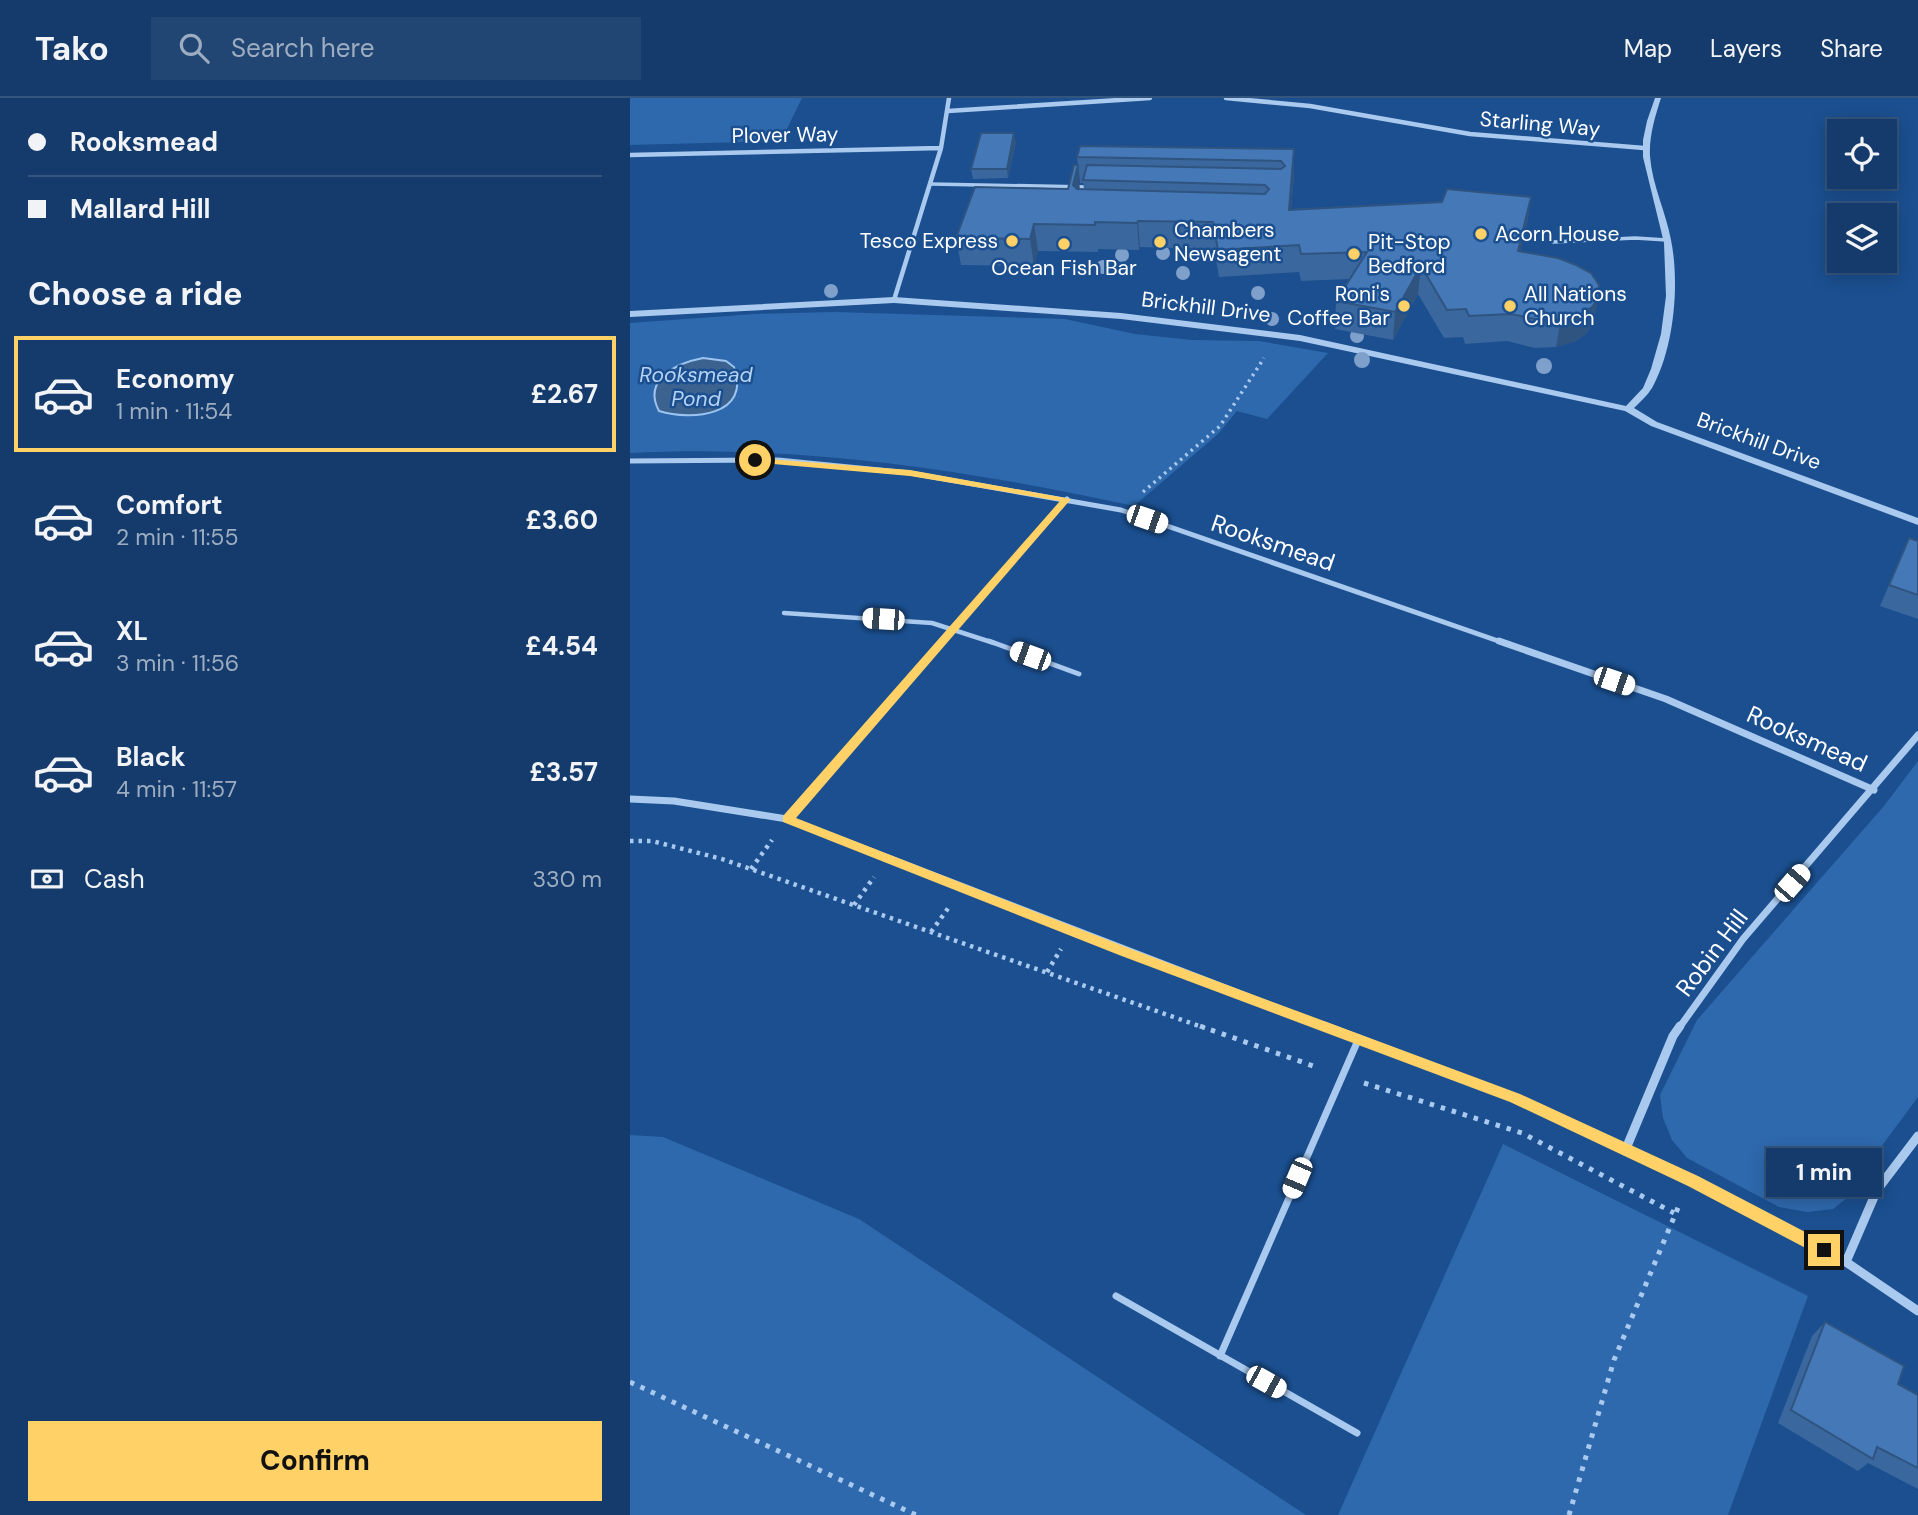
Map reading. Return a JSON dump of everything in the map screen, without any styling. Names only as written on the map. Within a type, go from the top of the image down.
[{"type":"street","points":[[894,299],[941,148],[949,98]]},
{"type":"street","points":[[948,111],[1150,98]]},
{"type":"street","name":"Starling Way","points":[[1226,98],[1310,106],[1470,134],[1644,148]]},
{"type":"street","points":[[1628,409],[1649,387],[1662,345],[1671,292],[1667,240],[1649,179],[1644,148],[1649,120],[1658,98]]},
{"type":"street","name":"Plover Way","points":[[630,155],[941,148]]},
{"type":"street","name":"Brickhill Drive","points":[[630,314],[894,299],[1121,316],[1258,333],[1418,362],[1628,409],[1654,424],[1918,522]]},
{"type":"street","name":"Rooksmead","points":[[630,461],[778,460],[910,473],[1121,510],[1666,699],[1874,790]]},
{"type":"street","points":[[788,819],[1067,499]]},
{"type":"street","name":"Robin Hill","points":[[1625,1151],[1674,1036],[1744,939],[1874,790],[1918,735]]},
{"type":"street","points":[[630,799],[674,802],[788,819],[1124,951],[1515,1098],[1693,1181],[1846,1262],[1918,1311]]},
{"type":"street","points":[[1846,1262],[1877,1190],[1918,1136]]},
{"type":"lane","points":[[931,184],[1100,187]]},
{"type":"lane","points":[[1083,199],[1086,187]]},
{"type":"lane","points":[[1552,243],[1635,238],[1667,240]]},
{"type":"lane","points":[[784,613],[932,623],[956,629],[1079,674]]},
{"type":"lane","points":[[1220,1356],[1359,1038]]},
{"type":"lane","points":[[1116,1296],[1357,1433]]},
{"type":"path","points":[[1121,510],[1220,426],[1265,358],[1251,346],[1258,333]]},
{"type":"path","points":[[751,869],[788,819]]},
{"type":"path","points":[[630,841],[652,841],[751,869],[1341,1076],[1522,1133],[1674,1213]]},
{"type":"path","points":[[854,905],[887,859]]},
{"type":"path","points":[[1569,1515],[1614,1360],[1674,1213],[1693,1181]]},
{"type":"path","points":[[630,1382],[916,1515]]},
{"type":"shaded area","points":[[630,98],[802,98],[781,141],[630,145]]},
{"type":"shaded area","points":[[835,312],[1065,319],[1135,334],[1192,340],[1259,341],[1328,353],[1267,419],[1237,411],[1218,434],[1134,506],[1009,481],[820,456],[694,451],[630,453],[630,323],[754,314]]},
{"type":"shaded area","points":[[1918,761],[1918,1097],[1858,1178],[1848,1197],[1833,1209],[1807,1212],[1779,1207],[1687,1158],[1672,1140],[1663,1118],[1660,1095],[1697,1020],[1884,806]]},
{"type":"shaded area","points":[[630,1135],[663,1137],[859,1219],[1306,1515],[630,1515]]},
{"type":"shaded area","points":[[1503,1144],[1808,1296],[1728,1515],[1338,1515]]},
{"type":"water","name":"Rooksmead Pond","points":[[703,358],[726,361],[734,367],[737,383],[734,396],[727,405],[702,414],[659,411],[655,390],[659,381],[673,369]]},
{"type":"building","points":[[981,133],[1014,133],[1007,169],[971,169]]},
{"type":"building","points":[[1080,146],[1294,149],[1289,210],[1442,202],[1447,189],[1531,197],[1518,251],[1558,258],[1591,273],[1599,285],[1599,297],[1592,307],[1579,315],[1561,319],[1540,320],[1511,314],[1469,316],[1466,309],[1447,310],[1421,266],[1395,312],[1336,301],[1367,252],[1301,254],[1299,245],[1218,250],[1213,222],[1034,224],[1030,239],[956,238],[975,187],[1068,189],[1074,165],[1078,165],[1073,185],[1077,189],[1265,194],[1269,189],[1265,185],[1083,180],[1087,165],[1281,169],[1285,166],[1281,161],[1077,157]]},
{"type":"building","points":[[1909,538],[1918,541],[1918,595],[1889,585]]},
{"type":"building","points":[[1825,1322],[1904,1366],[1898,1384],[1918,1395],[1918,1468],[1877,1447],[1873,1459],[1791,1410]]},
{"type":"place","name":"Acorn House","points":[[1481,234]]},
{"type":"place","name":"Tesco Express","points":[[1012,241]]},
{"type":"place","name":"Chambers Newsagent","points":[[1160,242]]},
{"type":"place","name":"Ocean Fish Bar","points":[[1064,244]]},
{"type":"place","name":"Pit-Stop Bedford","points":[[1354,254]]},
{"type":"place","name":"Roni's Coffee Bar","points":[[1404,306]]},
{"type":"place","name":"All Nations Church","points":[[1510,306]]},
{"type":"route","points":[[755,460],[910,473],[1067,499],[788,819],[1124,951],[1515,1098],[1693,1181],[1824,1250]]}]
